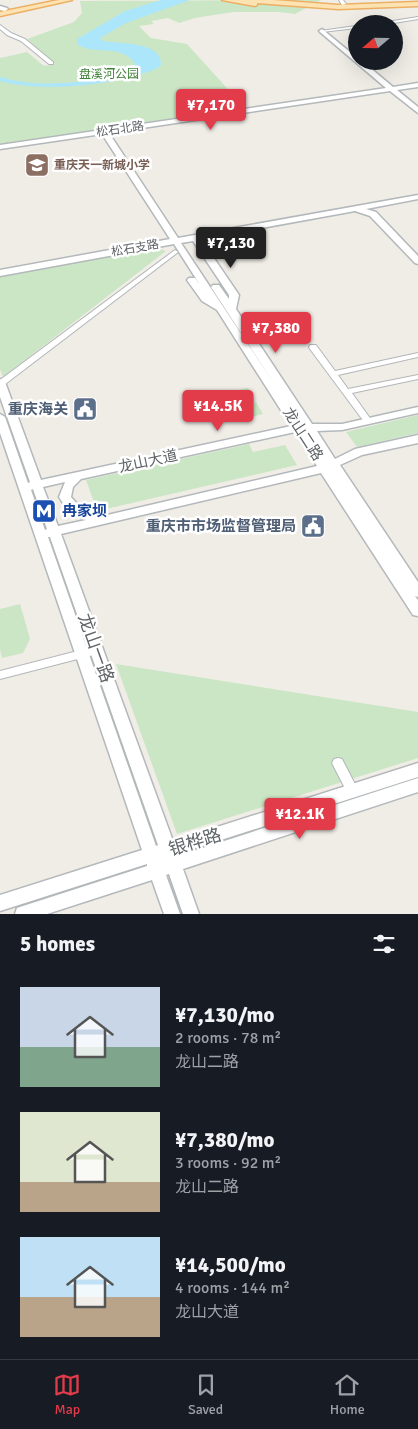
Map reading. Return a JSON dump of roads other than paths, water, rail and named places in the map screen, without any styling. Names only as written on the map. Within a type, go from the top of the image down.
[{"type":"main road","points":[[32,4],[39,0]]},
{"type":"main road","points":[[1,10],[48,0]]},
{"type":"main road","points":[[1,10],[69,0]]},
{"type":"main road","points":[[228,0],[288,7],[410,0]]},
{"type":"main road","points":[[248,0],[418,4]]},
{"type":"main road","points":[[263,0],[341,3]]},
{"type":"main road","points":[[314,0],[341,3]]},
{"type":"main road","points":[[330,30],[348,45]]},
{"type":"main road","points":[[322,31],[348,53]]},
{"type":"main road","points":[[370,70],[398,90],[418,101]]},
{"type":"main road","points":[[377,70],[418,111]]},
{"type":"main road","name":"松石北路","points":[[0,151],[398,90],[418,85]]},
{"type":"main road","name":"松石北路","points":[[398,90],[418,89]]},
{"type":"main road","name":"松石北路","points":[[0,147],[109,133]]},
{"type":"main road","name":"龙山二路","points":[[109,133],[176,239],[418,592]]},
{"type":"main road","name":"松石支路","points":[[0,273],[418,192]]},
{"type":"main road","name":"松石支路","points":[[0,267],[176,239],[195,238],[357,208],[374,209],[418,197]]},
{"type":"main road","points":[[374,209],[418,261]]},
{"type":"main road","points":[[176,239],[175,252],[205,299],[226,310],[234,294],[195,238]]},
{"type":"main road","name":"龙山一路","points":[[0,382],[31,486],[48,533],[97,650],[191,914]]},
{"type":"main road","name":"龙山大道","points":[[31,486],[305,428],[342,427],[418,410]]},
{"type":"main road","name":"龙山一路","points":[[0,417],[31,486]]},
{"type":"main road","points":[[48,533],[330,466],[359,452],[418,439]]},
{"type":"main road","name":"龙山二路","points":[[330,466],[418,611]]},
{"type":"main road","points":[[77,476],[68,486],[65,497],[69,507],[81,514],[103,520]]},
{"type":"main road","name":"龙山一路","points":[[48,533],[83,653],[172,914]]},
{"type":"main road","name":"银桦路","points":[[171,858],[418,770]]},
{"type":"main road","name":"银桦路","points":[[0,903],[154,863],[418,785]]},
{"type":"main road","name":"银桦路","points":[[23,914],[154,863]]},
{"type":"street","points":[[403,20],[418,18]]},
{"type":"street","points":[[0,26],[9,34],[23,40],[51,63]]},
{"type":"street","points":[[322,31],[348,27]]},
{"type":"street","points":[[0,382],[175,252]]},
{"type":"street","points":[[313,346],[368,421]]},
{"type":"street","points":[[333,374],[418,355]]},
{"type":"street","points":[[346,392],[418,377]]},
{"type":"street","points":[[0,675],[97,650]]},
{"type":"street","points":[[338,763],[353,792]]},
{"type":"water","points":[[161,0],[190,0],[126,23],[100,38],[103,41],[139,45],[148,48],[160,57],[161,65],[158,68],[142,74],[102,83],[58,87],[17,85],[0,81],[0,77],[31,83],[67,83],[113,78],[132,72],[135,69],[134,62],[127,56],[113,51],[84,47],[77,44],[77,39],[125,11]]},
{"type":"place","name":"重庆天一新城小学","points":[[37,165]]},
{"type":"place","name":"重庆海关","points":[[85,409]]},
{"type":"place","name":"冉家坝","points":[[44,511]]},
{"type":"place","name":"重庆市市场监督管理局","points":[[313,526]]},
{"type":"park label","name":"盘溪河公园","points":[[109,74]]}]
